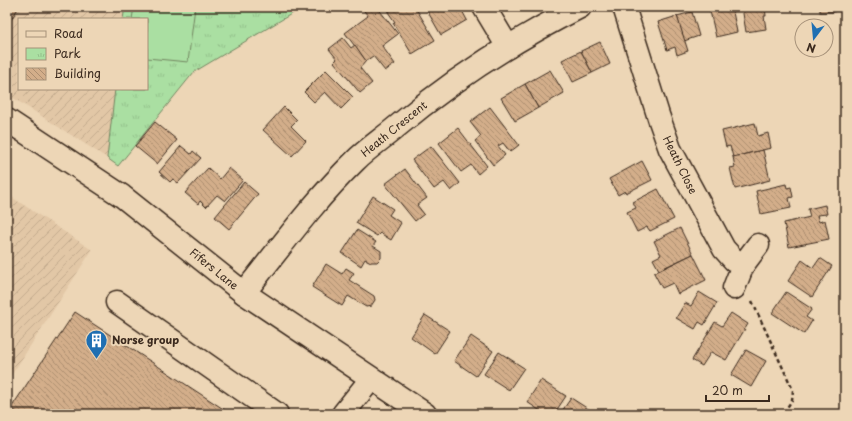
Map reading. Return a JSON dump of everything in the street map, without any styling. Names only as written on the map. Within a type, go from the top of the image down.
[{"type":"street","points":[[484,7],[508,47]]},
{"type":"street","name":"Heath Crescent","points":[[244,293],[311,209],[356,160],[422,105],[466,74],[508,47],[580,7]]},
{"type":"street","name":"Heath Close","points":[[624,7],[670,149],[724,248],[734,260],[738,278]]},
{"type":"street","name":"Fifers Lane","points":[[7,120],[122,196],[244,293],[425,414]]},
{"type":"street","points":[[738,278],[758,245]]},
{"type":"street","points":[[117,302],[277,414]]},
{"type":"street","points":[[343,414],[371,379]]},
{"type":"path","points":[[738,278],[745,287],[793,390],[792,400],[783,414]]},
{"type":"shaded area","points":[[7,7],[129,7],[127,18],[18,18],[18,90],[117,90],[107,158],[7,94]]},
{"type":"shaded area","points":[[7,194],[92,250],[9,379],[7,378]]},
{"type":"green space","points":[[125,7],[303,7],[194,72],[118,166],[107,158],[115,90],[148,90],[148,18],[123,18]]},
{"type":"green space","points":[[134,7],[195,7],[188,62],[148,58],[148,18],[132,18]]},
{"type":"building","points":[[7,7],[19,7],[7,26]]},
{"type":"building","points":[[361,7],[377,7],[398,34],[382,46],[395,64],[385,71],[373,56],[366,61],[345,33],[368,16]]},
{"type":"building","points":[[396,7],[415,7],[435,40],[412,54],[388,12]]},
{"type":"building","points":[[425,7],[460,7],[467,20],[441,35]]},
{"type":"building","points":[[709,7],[732,7],[737,32],[716,37]]},
{"type":"building","points":[[742,7],[765,7],[766,16],[764,16],[766,29],[746,32]]},
{"type":"building","points":[[820,7],[834,7],[834,12],[820,12]]},
{"type":"building","points":[[692,12],[699,36],[684,41],[677,16]]},
{"type":"building","points":[[677,16],[688,51],[677,55],[675,47],[667,50],[658,22]]},
{"type":"building","points":[[343,38],[351,48],[355,45],[366,61],[360,68],[372,83],[360,93],[334,62],[337,59],[329,49]]},
{"type":"building","points":[[600,42],[610,64],[592,73],[581,51]]},
{"type":"building","points":[[581,51],[592,73],[573,82],[562,60]]},
{"type":"building","points":[[326,70],[353,97],[341,109],[325,92],[314,102],[304,92]]},
{"type":"building","points":[[550,70],[564,93],[538,108],[525,84]]},
{"type":"building","points":[[525,84],[538,108],[515,121],[501,98]]},
{"type":"building","points":[[284,107],[297,120],[291,126],[306,141],[292,156],[263,130]]},
{"type":"building","points":[[490,107],[519,145],[510,152],[503,143],[498,146],[505,155],[493,165],[475,141],[481,136],[470,122]]},
{"type":"building","points":[[155,122],[177,140],[157,164],[135,146]]},
{"type":"building","points":[[755,123],[758,136],[768,133],[771,148],[733,157],[730,146],[726,147],[722,131]]},
{"type":"building","points":[[458,128],[487,166],[478,174],[471,165],[461,172],[439,143]]},
{"type":"building","points":[[181,146],[191,154],[193,151],[201,158],[178,183],[173,179],[170,182],[159,172]]},
{"type":"building","points":[[431,146],[460,183],[451,191],[444,182],[434,189],[412,160]]},
{"type":"building","points":[[763,150],[770,180],[735,189],[730,168],[735,167],[733,157]]},
{"type":"building","points":[[642,161],[652,180],[626,193],[625,191],[618,195],[609,179]]},
{"type":"building","points":[[208,168],[220,179],[229,168],[243,180],[225,201],[217,195],[206,207],[200,201],[198,204],[185,193]]},
{"type":"building","points":[[405,169],[427,198],[417,205],[424,214],[415,221],[385,184]]},
{"type":"building","points":[[244,182],[258,194],[229,229],[215,217]]},
{"type":"building","points":[[786,184],[787,188],[791,187],[793,197],[789,198],[791,208],[761,214],[756,191]]},
{"type":"building","points":[[658,189],[674,219],[650,231],[647,227],[637,232],[627,212],[636,208],[633,202]]},
{"type":"building","points":[[373,196],[393,209],[389,215],[401,223],[391,240],[380,233],[377,236],[356,223]]},
{"type":"building","points":[[825,205],[827,214],[817,215],[819,222],[825,220],[829,239],[789,247],[784,223],[810,217],[808,209]]},
{"type":"building","points":[[680,228],[693,254],[659,270],[653,259],[661,255],[654,241]]},
{"type":"building","points":[[357,230],[376,242],[373,246],[381,251],[381,258],[377,262],[371,262],[365,259],[361,266],[342,253]]},
{"type":"building","points":[[693,254],[706,280],[678,294],[673,283],[662,288],[654,273]]},
{"type":"building","points":[[820,258],[832,266],[812,297],[788,281],[802,260],[813,268]]},
{"type":"building","points":[[326,264],[342,274],[346,268],[354,273],[349,280],[374,296],[375,300],[371,306],[366,307],[348,296],[342,306],[312,287]]},
{"type":"building","points":[[699,292],[717,303],[704,325],[699,322],[695,329],[676,318],[685,303],[691,306]]},
{"type":"building","points":[[786,292],[812,309],[806,317],[812,321],[804,334],[772,313]]},
{"type":"building","name":"Norse group","points":[[75,312],[231,414],[20,414],[11,408]]},
{"type":"building","points":[[731,313],[748,324],[726,360],[711,352],[702,366],[692,360],[715,322],[722,326]]},
{"type":"building","points":[[425,315],[450,331],[435,354],[411,337]]},
{"type":"building","points":[[471,336],[493,351],[476,376],[454,361]]},
{"type":"building","points":[[746,350],[766,361],[751,387],[731,375]]},
{"type":"building","points":[[499,352],[524,368],[509,390],[484,374]]},
{"type":"building","points":[[541,380],[566,396],[554,414],[545,414],[527,402]]},
{"type":"building","points":[[571,398],[593,412],[592,414],[560,414]]},
{"type":"place","name":"Norse group","points":[[96,360]]}]
